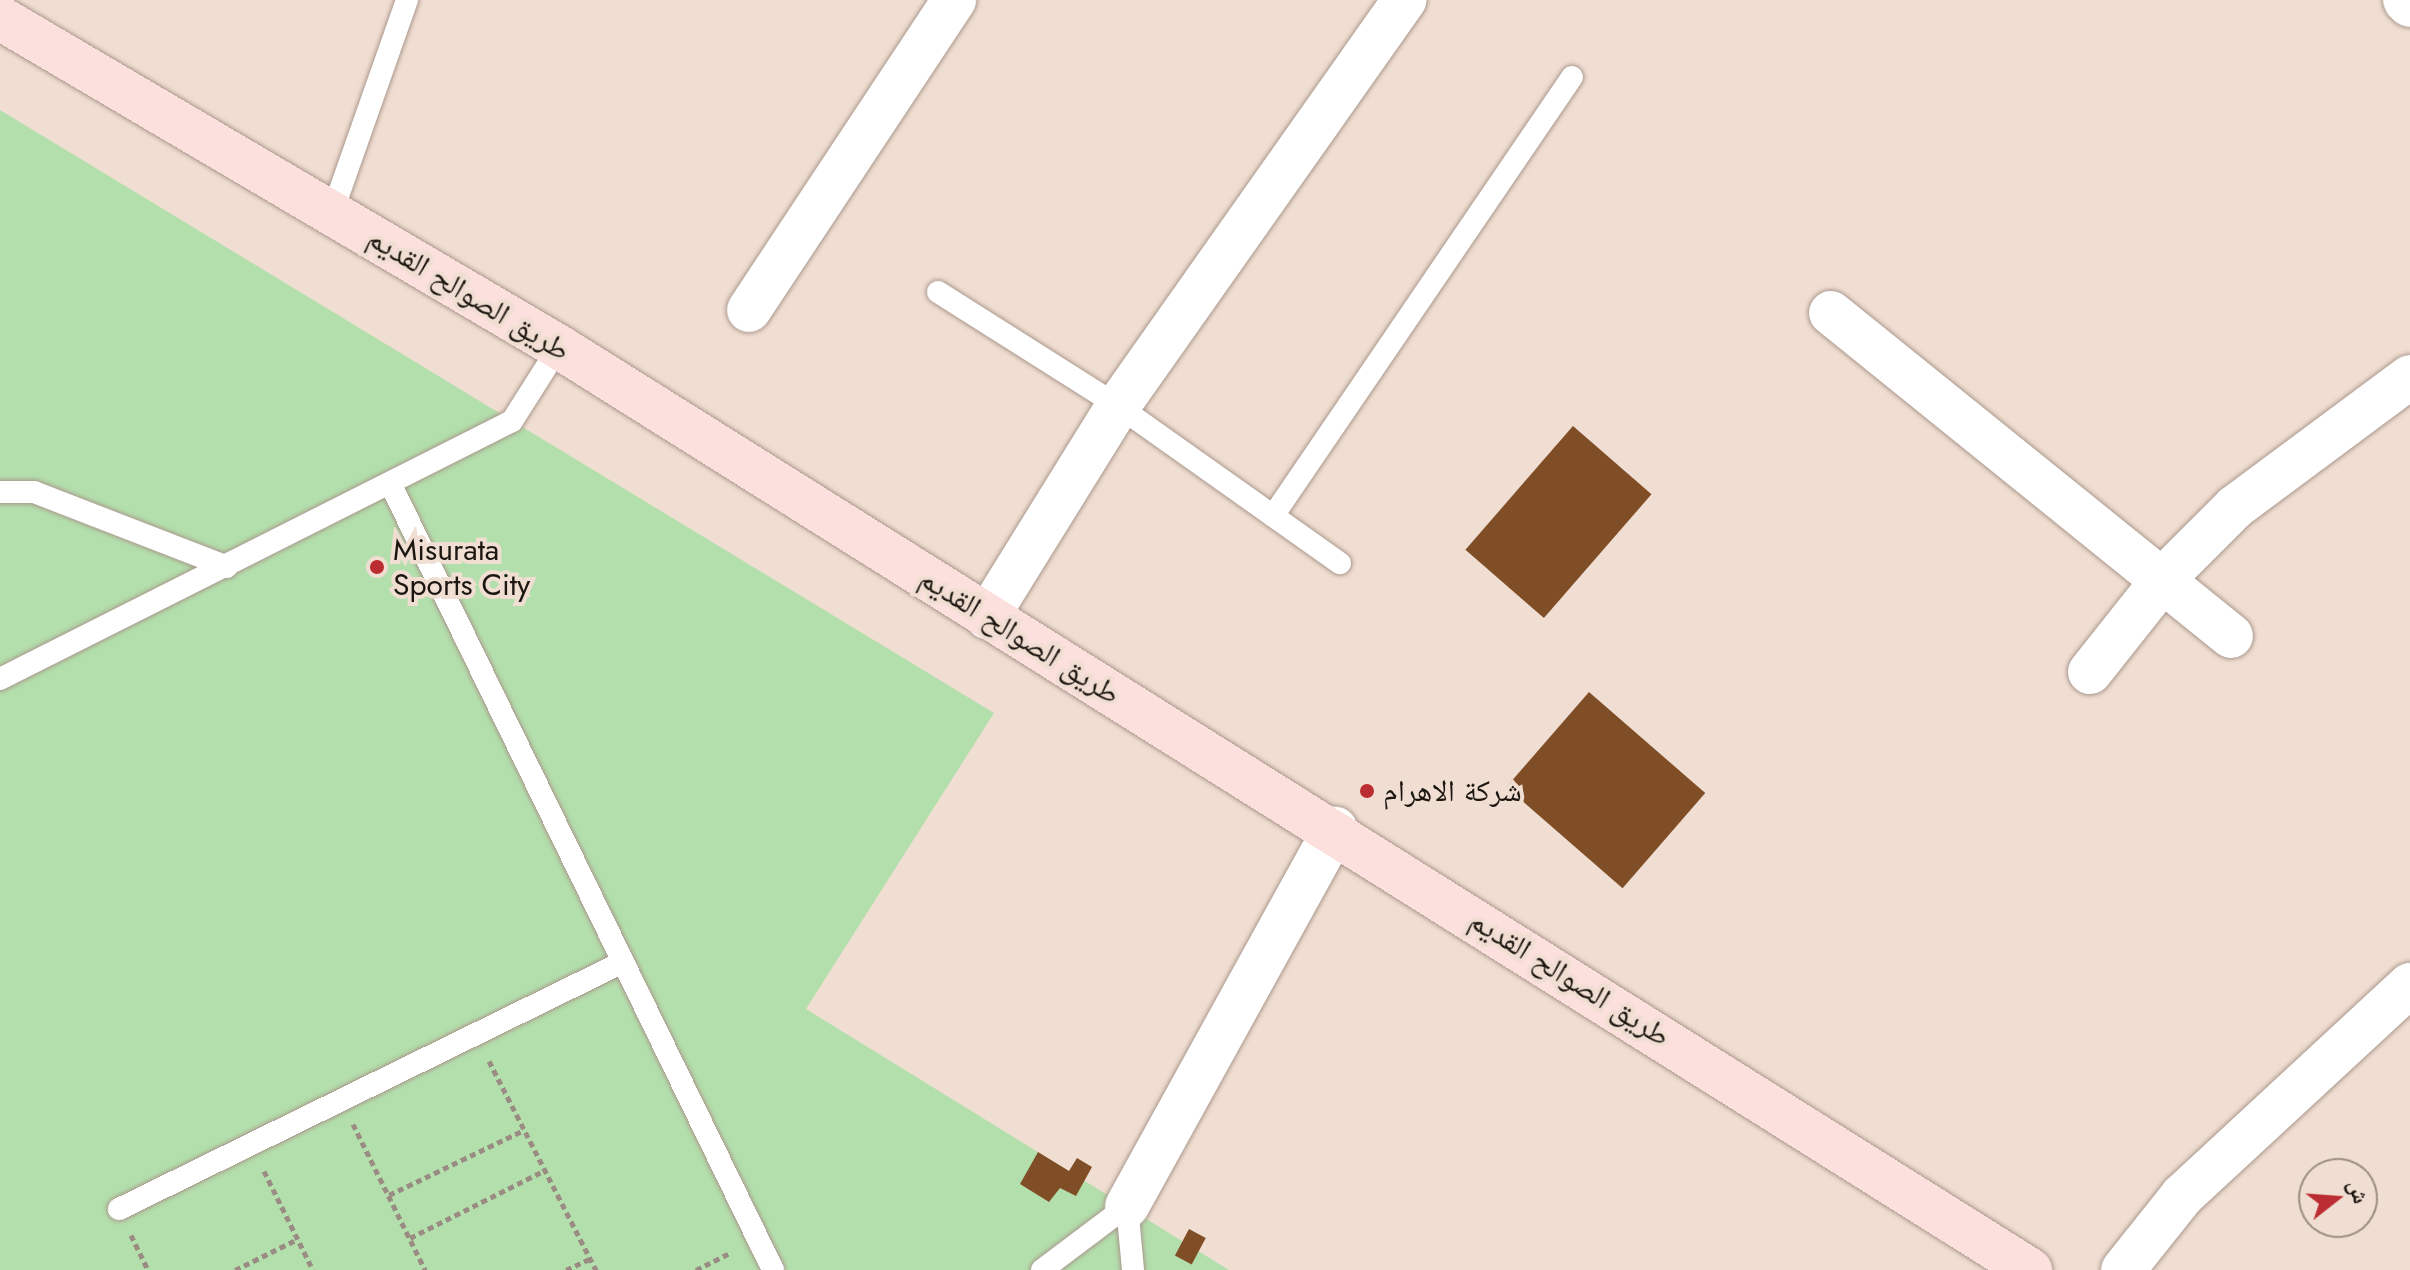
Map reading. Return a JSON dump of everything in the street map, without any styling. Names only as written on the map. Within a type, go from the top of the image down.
[{"type":"main road","name":"طريق الصوالح القديم","points":[[0,18],[559,347],[987,617],[1335,829],[2030,1270]]},
{"type":"street","points":[[749,310],[954,0]]},
{"type":"street","points":[[987,617],[1118,406],[1404,0]]},
{"type":"street","points":[[2405,0],[2410,5]]},
{"type":"street","points":[[1831,313],[2166,576],[2231,636]]},
{"type":"street","points":[[2090,672],[2166,576],[2235,507],[2410,377]]},
{"type":"street","points":[[1127,1206],[1335,829]]},
{"type":"street","points":[[2123,1270],[2182,1196],[2410,985]]},
{"type":"lane","points":[[332,213],[407,0]]},
{"type":"lane","points":[[1273,516],[1572,77]]},
{"type":"lane","points":[[938,292],[1118,406],[1340,563]]},
{"type":"lane","points":[[0,679],[391,485],[512,421],[559,347]]},
{"type":"lane","points":[[391,485],[773,1270]]},
{"type":"lane","points":[[0,492],[34,492],[227,567]]},
{"type":"lane","points":[[119,1209],[623,962]]},
{"type":"lane","points":[[1047,1269],[1127,1206]]},
{"type":"lane","points":[[1127,1206],[1133,1270]]},
{"type":"path","points":[[475,1034],[596,1270]]},
{"type":"path","points":[[341,1100],[425,1270]]},
{"type":"path","points":[[389,1195],[524,1130]]},
{"type":"path","points":[[251,1144],[313,1270]]},
{"type":"path","points":[[410,1239],[545,1170]]},
{"type":"path","points":[[119,1209],[148,1270]]},
{"type":"path","points":[[235,1270],[298,1239]]},
{"type":"path","points":[[696,1270],[758,1239]]},
{"type":"path","points":[[566,1270],[590,1259]]},
{"type":"green space","name":"Misurata Sports City","points":[[0,110],[994,713],[806,1009],[1229,1270],[0,1270]]},
{"type":"building","points":[[1573,426],[1651,494],[1544,618],[1465,550]]},
{"type":"building","points":[[1589,692],[1705,793],[1623,888],[1506,787]]},
{"type":"building","points":[[1038,1152],[1069,1171],[1077,1158],[1092,1167],[1076,1196],[1060,1188],[1049,1202],[1020,1184]]},
{"type":"building","points":[[1189,1229],[1206,1238],[1192,1264],[1175,1255]]},
{"type":"place","name":"Misurata Sports City","points":[[377,567]]},
{"type":"place","name":"شركة الاهرام","points":[[1367,791]]}]
